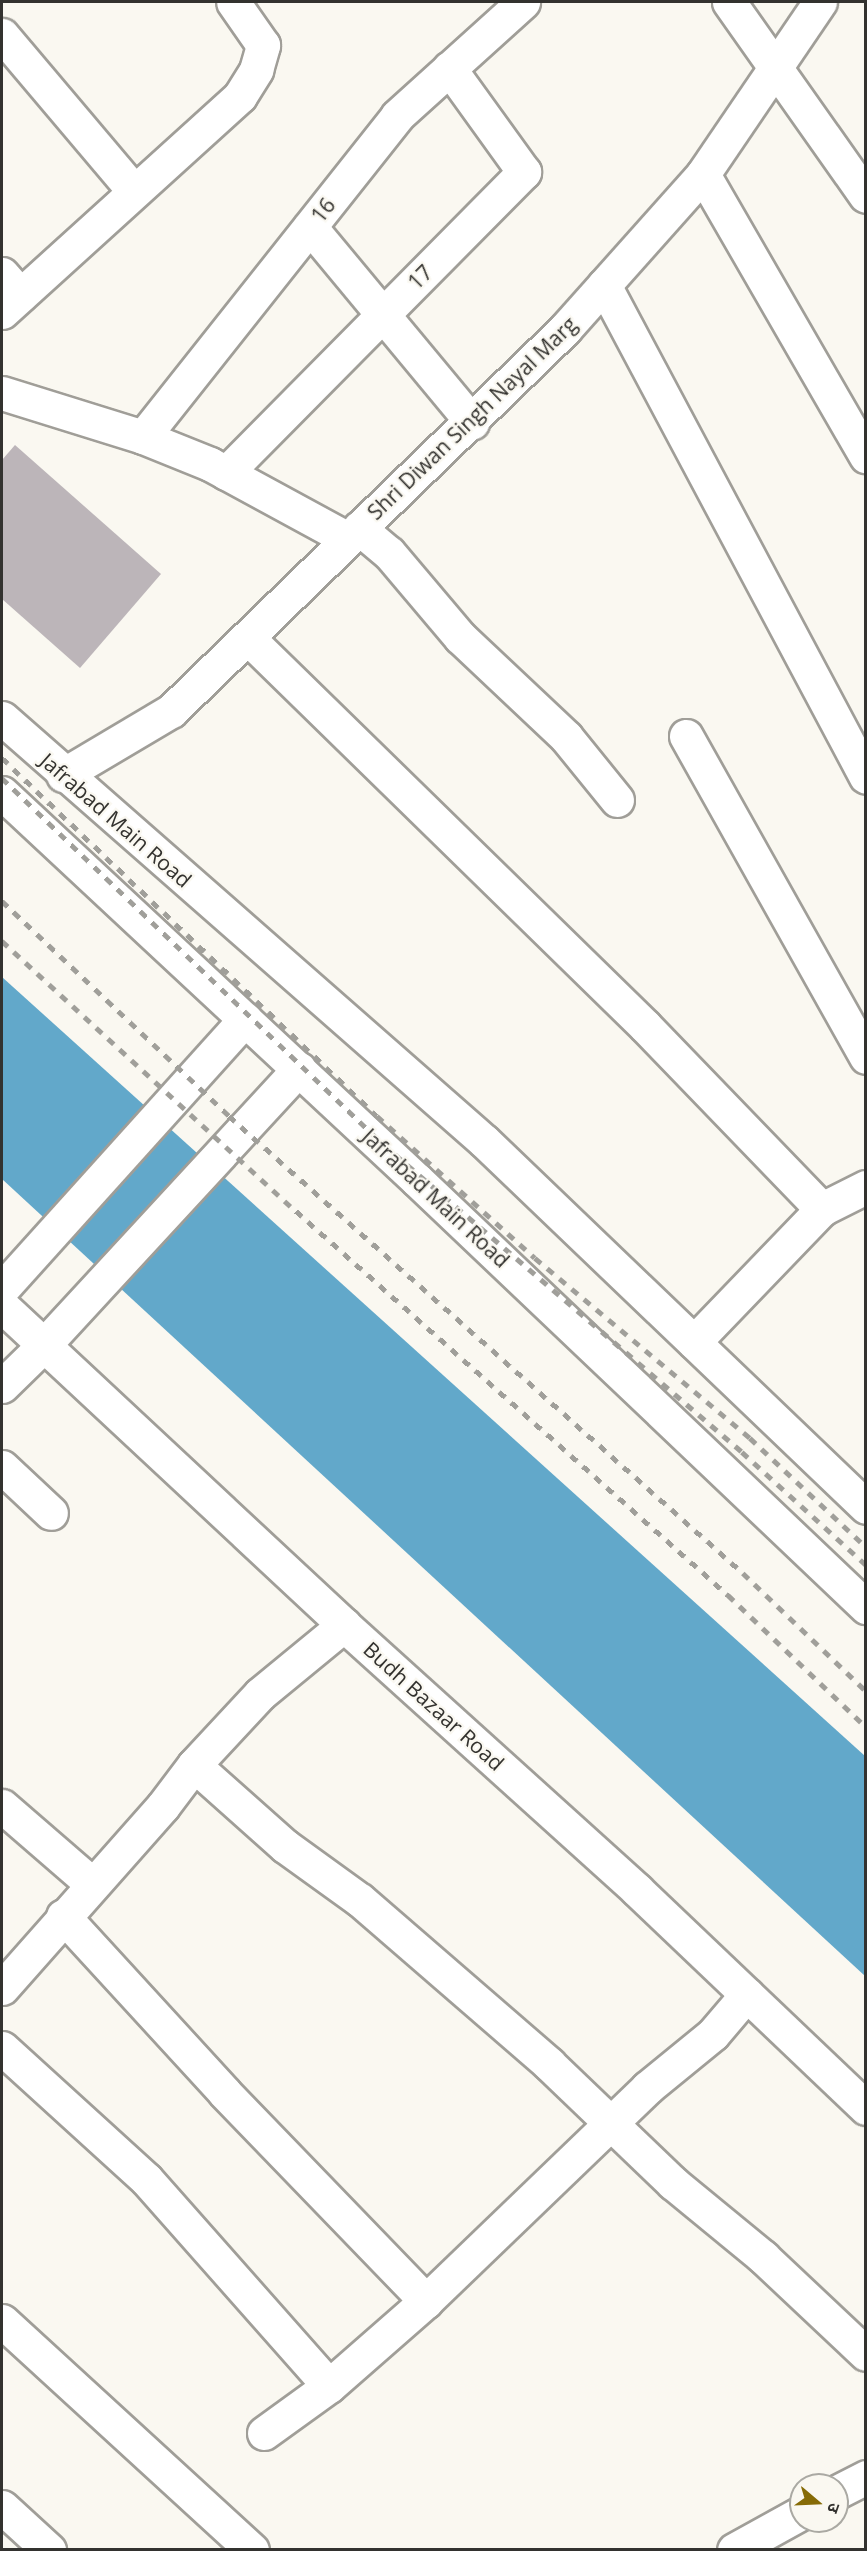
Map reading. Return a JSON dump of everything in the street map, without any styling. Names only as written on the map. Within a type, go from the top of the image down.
[{"type":"street","points":[[8,294],[134,191],[240,96],[256,70],[263,45],[233,2]]},
{"type":"street","name":"16","points":[[143,437],[397,116],[522,2]]},
{"type":"street","points":[[729,2],[778,68],[866,196]]},
{"type":"street","name":"Shri Diwan Singh Nayal Marg","points":[[63,775],[171,711],[472,422],[604,285],[703,174],[778,68],[820,2]]},
{"type":"street","points":[[2,34],[134,191]]},
{"type":"street","name":"17","points":[[226,472],[524,172],[449,69]]},
{"type":"street","points":[[703,174],[866,456]]},
{"type":"street","points":[[310,226],[472,422]]},
{"type":"street","points":[[604,285],[866,777]]},
{"type":"street","points":[[2,393],[143,437],[226,472],[389,553],[460,637],[566,737],[617,800]]},
{"type":"street","points":[[248,638],[645,1026],[822,1209]]},
{"type":"street","name":"Jafrabad Main Road","points":[[2,718],[63,775],[484,1141],[866,1507]]},
{"type":"street","points":[[686,736],[866,1057]]},
{"type":"street","name":"Jafrabad Main Road","points":[[2,793],[298,1069],[866,1607]]},
{"type":"street","points":[[2,1289],[244,1019]]},
{"type":"street","points":[[2,1386],[44,1346],[298,1069]]},
{"type":"street","points":[[694,1342],[822,1209],[866,1187]]},
{"type":"street","name":"Budh Bazaar Road","points":[[2,1306],[344,1625],[747,1994],[866,2108]]},
{"type":"street","points":[[2,1467],[51,1513]]},
{"type":"street","points":[[2,1988],[63,1916],[163,1806],[194,1765],[260,1694],[344,1625]]},
{"type":"street","points":[[194,1765],[285,1846],[360,1900],[549,2064],[673,2183],[763,2257],[866,2354]]},
{"type":"street","points":[[2,1806],[92,1884]]},
{"type":"street","points":[[63,1916],[224,2092],[426,2301]]},
{"type":"street","points":[[264,2433],[329,2386],[426,2301],[610,2124],[713,2034],[747,1994]]},
{"type":"street","points":[[2,2048],[146,2179],[329,2386]]},
{"type":"street","points":[[2,2321],[252,2550]]},
{"type":"street","points":[[849,2486],[866,2477]]},
{"type":"street","points":[[2,2507],[49,2550]]},
{"type":"street","points":[[734,2550],[789,2520]]},
{"type":"water","points":[[2,977],[865,1756],[865,1976],[2,1179]]},
{"type":"building","points":[[15,445],[161,574],[80,668],[2,599],[2,460]]},
{"type":"railway","points":[[2,758],[377,1116],[535,1258],[750,1438],[866,1547]]},
{"type":"railway","points":[[2,778],[383,1144],[742,1452],[866,1565]]},
{"type":"railway","points":[[2,901],[229,1116],[743,1573],[866,1691]]},
{"type":"railway","points":[[2,941],[296,1211],[728,1595],[866,1727]]}]
